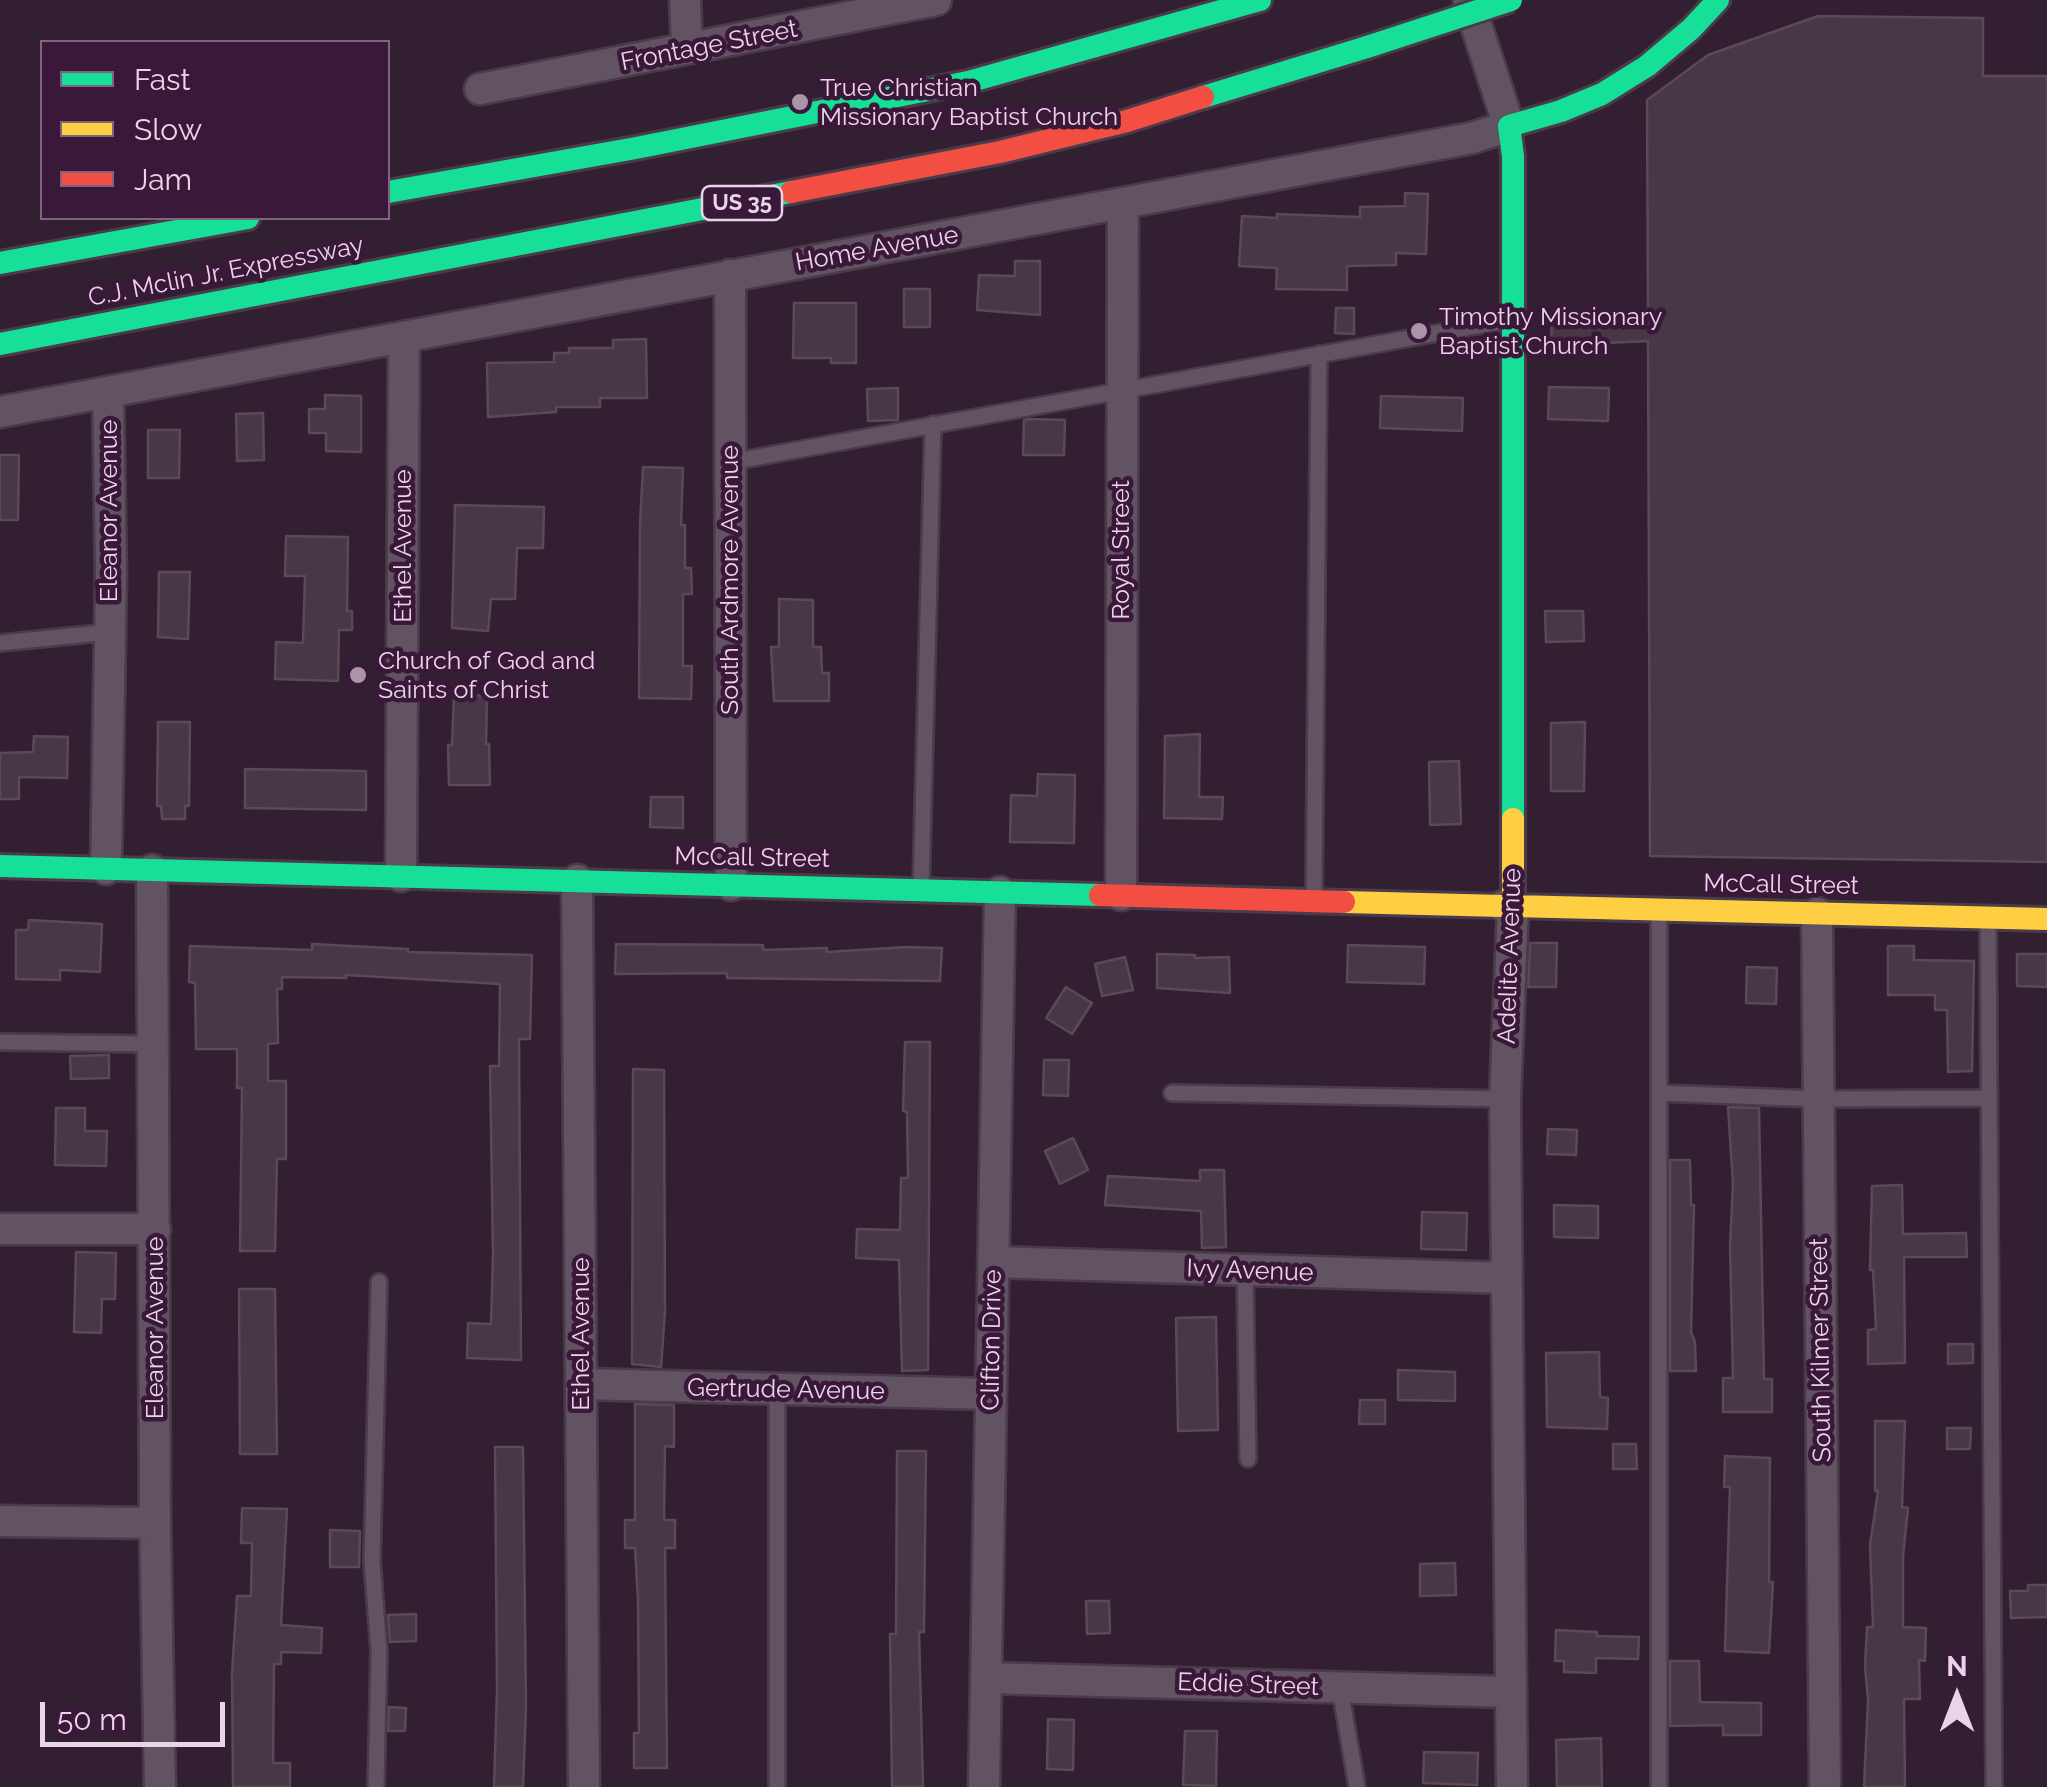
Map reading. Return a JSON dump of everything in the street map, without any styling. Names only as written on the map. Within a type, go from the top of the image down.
[{"type":"main road","points":[[390,192],[968,82],[1260,0]]},
{"type":"main road","name":"C.J. Mclin Jr. Expressway","points":[[0,344],[1000,152],[1126,122],[1511,0]]},
{"type":"main road","name":"Home Avenue","points":[[1509,126],[1602,94],[1648,66],[1718,0]]},
{"type":"main road","name":"Adelite Avenue","points":[[1508,906],[1512,320],[1509,126]]},
{"type":"main road","name":"C.J. Mclin Jr. Expressway","points":[[0,263],[237,220]]},
{"type":"main road","name":"McCall Street","points":[[0,866],[2047,919]]},
{"type":"street","points":[[685,0],[686,48]]},
{"type":"street","name":"Frontage Street","points":[[480,89],[936,0]]},
{"type":"street","points":[[1468,0],[1509,126]]},
{"type":"street","name":"Home Avenue","points":[[0,412],[1440,146],[1509,126]]},
{"type":"street","name":"Royal Street","points":[[1121,895],[1123,204]]},
{"type":"street","name":"South Ardmore Avenue","points":[[730,275],[731,885]]},
{"type":"street","name":"Ethel Avenue","points":[[401,876],[404,336]]},
{"type":"street","name":"Eleanor Avenue","points":[[106,869],[110,632],[108,393]]},
{"type":"street","name":"Eleanor Avenue","points":[[152,870],[160,1787]]},
{"type":"street","name":"Ethel Avenue","points":[[577,880],[584,1787]]},
{"type":"street","name":"Clifton Drive","points":[[984,1787],[1000,892]]},
{"type":"street","name":"Adelite Avenue","points":[[1508,906],[1505,1099],[1512,1787]]},
{"type":"street","name":"South Kilmer Street","points":[[1818,913],[1825,1787]]},
{"type":"street","points":[[0,1229],[154,1228]]},
{"type":"street","name":"Ivy Avenue","points":[[993,1262],[1507,1278]]},
{"type":"street","name":"Gertrude Avenue","points":[[581,1384],[990,1394]]},
{"type":"street","points":[[0,1520],[155,1523]]},
{"type":"street","name":"Eddie Street","points":[[986,1678],[1511,1692]]},
{"type":"lane","points":[[731,462],[1512,320]]},
{"type":"lane","points":[[1314,900],[1319,354]]},
{"type":"lane","points":[[922,889],[934,424]]},
{"type":"lane","points":[[0,643],[110,632]]},
{"type":"lane","points":[[1659,909],[1659,1787]]},
{"type":"lane","points":[[1988,917],[1994,1787]]},
{"type":"lane","points":[[0,1042],[154,1044]]},
{"type":"lane","points":[[1172,1093],[1505,1099]]},
{"type":"lane","points":[[1659,1093],[1819,1099],[1987,1098]]},
{"type":"lane","points":[[1245,1270],[1248,1458]]},
{"type":"lane","points":[[376,1787],[378,1651],[372,1561],[378,1282]]},
{"type":"lane","points":[[776,1390],[777,1787]]},
{"type":"lane","points":[[1340,1688],[1356,1787]]},
{"type":"building","points":[[1818,16],[1983,18],[1983,76],[2047,76],[2047,862],[1650,856],[1648,341],[1551,347],[1552,314],[1648,314],[1647,100],[1708,55]]},
{"type":"building","points":[[1405,193],[1428,194],[1426,254],[1396,253],[1396,265],[1347,266],[1347,290],[1276,289],[1277,268],[1239,266],[1242,216],[1360,217],[1360,207],[1405,206]]},
{"type":"building","points":[[1015,261],[1040,261],[1040,315],[977,310],[979,275],[1015,276]]},
{"type":"building","points":[[904,289],[930,289],[930,327],[904,327]]},
{"type":"building","points":[[794,303],[856,303],[856,363],[831,363],[831,358],[793,358]]},
{"type":"building","points":[[1336,308],[1354,308],[1354,334],[1335,333]]},
{"type":"building","points":[[646,339],[647,398],[600,398],[600,407],[556,407],[556,412],[488,417],[487,363],[554,362],[554,353],[569,353],[569,348],[613,348],[613,340]]},
{"type":"building","points":[[1549,387],[1609,388],[1608,421],[1548,419]]},
{"type":"building","points":[[898,388],[898,420],[868,421],[867,389]]},
{"type":"building","points":[[325,395],[361,396],[361,452],[326,451],[326,433],[309,433],[309,409],[325,409]]},
{"type":"building","points":[[1381,396],[1463,398],[1462,431],[1380,428]]},
{"type":"building","points":[[263,413],[264,460],[237,461],[236,414]]},
{"type":"building","points":[[1024,420],[1065,420],[1064,455],[1023,455]]},
{"type":"building","points":[[148,430],[180,430],[179,478],[148,478]]},
{"type":"building","points":[[0,455],[19,455],[18,520],[0,520]]},
{"type":"building","points":[[643,467],[683,468],[681,525],[685,525],[685,568],[691,568],[692,594],[683,594],[683,666],[692,666],[691,699],[639,698]]},
{"type":"building","points":[[455,505],[544,507],[543,548],[517,548],[515,599],[491,599],[488,631],[452,628]]},
{"type":"building","points":[[286,536],[348,537],[347,611],[352,611],[352,630],[339,630],[338,681],[275,679],[276,642],[303,643],[305,576],[285,576]]},
{"type":"building","points":[[159,572],[190,572],[188,639],[158,637]]},
{"type":"building","points":[[779,599],[813,600],[813,647],[821,647],[822,673],[829,673],[829,701],[774,701],[771,647],[779,647]]},
{"type":"building","points":[[1545,611],[1583,611],[1584,641],[1546,642]]},
{"type":"building","points":[[454,694],[487,696],[490,785],[449,785],[448,745],[452,745]]},
{"type":"building","points":[[158,722],[190,722],[189,806],[185,806],[185,819],[162,819],[161,806],[157,806]]},
{"type":"building","points":[[1585,722],[1584,791],[1551,791],[1551,723]]},
{"type":"building","points":[[1200,734],[1199,797],[1223,797],[1222,819],[1164,818],[1165,736]]},
{"type":"building","points":[[34,736],[68,737],[67,778],[19,777],[19,799],[0,799],[0,753],[33,752]]},
{"type":"building","points":[[1459,761],[1461,824],[1430,825],[1429,762]]},
{"type":"building","points":[[245,769],[366,771],[366,810],[245,808]]},
{"type":"building","points":[[1038,774],[1075,775],[1074,843],[1010,842],[1011,795],[1037,796]]},
{"type":"building","points":[[651,797],[683,797],[683,828],[650,827]]},
{"type":"building","points":[[29,920],[102,924],[100,972],[60,970],[60,980],[16,979],[16,930],[28,930]]},
{"type":"building","points":[[1530,943],[1557,943],[1556,987],[1528,987]]},
{"type":"building","points":[[312,944],[408,952],[532,955],[530,1039],[519,1039],[521,1360],[467,1358],[468,1323],[491,1324],[490,1066],[499,1066],[500,984],[346,975],[282,977],[282,989],[277,989],[278,1043],[268,1044],[268,1081],[286,1081],[286,1159],[277,1159],[275,1251],[240,1251],[242,1088],[237,1088],[237,1049],[196,1049],[195,983],[189,982],[190,946],[312,950]]},
{"type":"building","points":[[616,944],[763,945],[763,950],[827,948],[827,952],[942,948],[940,981],[727,978],[727,973],[615,974]]},
{"type":"building","points":[[1348,945],[1425,947],[1424,984],[1347,982]]},
{"type":"building","points":[[1888,946],[1914,946],[1914,960],[1974,961],[1972,1071],[1948,1072],[1947,1010],[1935,1010],[1935,995],[1888,995]]},
{"type":"building","points":[[1157,954],[1229,957],[1230,993],[1157,988]]},
{"type":"building","points":[[2017,954],[2047,954],[2047,987],[2017,986]]},
{"type":"building","points":[[1125,957],[1133,990],[1102,996],[1095,964]]},
{"type":"building","points":[[1747,967],[1777,968],[1776,1004],[1746,1003]]},
{"type":"building","points":[[1066,987],[1092,1003],[1072,1034],[1046,1018]]},
{"type":"building","points":[[905,1042],[930,1042],[928,1370],[902,1371],[899,1260],[856,1258],[857,1229],[900,1230],[901,1178],[908,1178],[907,1112],[903,1111]]},
{"type":"building","points":[[109,1055],[109,1078],[71,1079],[70,1056]]},
{"type":"building","points":[[1044,1060],[1069,1060],[1068,1096],[1043,1095]]},
{"type":"building","points":[[633,1069],[664,1070],[665,1311],[661,1367],[632,1364]]},
{"type":"building","points":[[1728,1107],[1759,1108],[1764,1379],[1772,1379],[1772,1412],[1723,1412],[1723,1378],[1733,1378],[1733,1184]]},
{"type":"building","points":[[56,1108],[85,1108],[85,1131],[107,1131],[106,1166],[55,1165]]},
{"type":"building","points":[[1548,1129],[1577,1130],[1576,1155],[1547,1154]]},
{"type":"building","points":[[1073,1138],[1088,1170],[1060,1184],[1045,1151]]},
{"type":"building","points":[[1670,1160],[1690,1160],[1694,1205],[1691,1332],[1696,1371],[1670,1371]]},
{"type":"building","points":[[1200,1170],[1224,1170],[1226,1247],[1202,1248],[1201,1211],[1105,1205],[1108,1176],[1200,1181]]},
{"type":"building","points":[[1902,1185],[1903,1234],[1966,1233],[1967,1257],[1904,1257],[1905,1363],[1868,1364],[1868,1330],[1876,1329],[1870,1270],[1872,1186]]},
{"type":"building","points":[[1554,1205],[1598,1206],[1598,1238],[1554,1237]]},
{"type":"building","points":[[1422,1212],[1467,1213],[1466,1250],[1421,1249]]},
{"type":"building","points":[[76,1252],[116,1253],[115,1299],[102,1299],[101,1333],[74,1332]]},
{"type":"building","points":[[239,1289],[275,1289],[277,1454],[240,1454]]},
{"type":"building","points":[[1216,1317],[1218,1430],[1178,1431],[1176,1318]]},
{"type":"building","points":[[1948,1344],[1973,1344],[1973,1363],[1948,1364]]},
{"type":"building","points":[[1599,1352],[1600,1397],[1608,1398],[1607,1429],[1547,1427],[1546,1353]]},
{"type":"building","points":[[1398,1370],[1455,1372],[1455,1401],[1398,1400]]},
{"type":"building","points":[[1360,1400],[1385,1400],[1385,1424],[1359,1424]]},
{"type":"building","points":[[635,1404],[674,1405],[674,1447],[665,1446],[664,1520],[675,1520],[675,1548],[665,1548],[667,1768],[634,1768],[634,1733],[639,1733],[638,1600],[635,1548],[625,1548],[625,1520],[635,1520]]},
{"type":"building","points":[[1875,1421],[1905,1421],[1902,1507],[1908,1508],[1903,1627],[1926,1628],[1925,1661],[1919,1660],[1920,1699],[1904,1699],[1905,1787],[1864,1787],[1867,1627],[1873,1627],[1870,1545],[1878,1491]]},
{"type":"building","points":[[1947,1428],[1971,1428],[1970,1449],[1947,1449]]},
{"type":"building","points":[[1613,1444],[1636,1444],[1637,1469],[1613,1469]]},
{"type":"building","points":[[495,1447],[523,1447],[523,1787],[494,1787]]},
{"type":"building","points":[[897,1451],[926,1451],[924,1632],[919,1632],[923,1787],[892,1787],[890,1634],[896,1634]]},
{"type":"building","points":[[1725,1456],[1770,1458],[1769,1582],[1773,1582],[1769,1653],[1725,1651],[1730,1487],[1724,1487]]},
{"type":"building","points":[[242,1508],[287,1509],[281,1625],[322,1628],[321,1653],[281,1652],[281,1664],[274,1664],[273,1763],[290,1763],[290,1787],[233,1787],[232,1673],[237,1596],[251,1596],[252,1543],[241,1543]]},
{"type":"building","points":[[330,1530],[360,1531],[359,1567],[330,1567]]},
{"type":"building","points":[[1455,1563],[1456,1595],[1420,1596],[1420,1564]]},
{"type":"building","points":[[2028,1585],[2047,1585],[2047,1617],[2011,1618],[2010,1591],[2028,1591]]},
{"type":"building","points":[[1086,1601],[1109,1601],[1110,1633],[1087,1634]]},
{"type":"building","points":[[416,1614],[416,1641],[390,1642],[388,1615]]},
{"type":"building","points":[[1556,1630],[1639,1637],[1638,1659],[1596,1658],[1596,1673],[1564,1672],[1564,1661],[1555,1661]]},
{"type":"building","points":[[1670,1661],[1699,1661],[1700,1702],[1761,1703],[1761,1735],[1723,1735],[1723,1725],[1670,1726]]},
{"type":"building","points":[[389,1707],[406,1708],[405,1731],[388,1731]]},
{"type":"building","points":[[1048,1719],[1074,1720],[1073,1770],[1047,1769]]},
{"type":"building","points":[[1185,1731],[1217,1731],[1216,1786],[1183,1785]]},
{"type":"building","points":[[1601,1738],[1602,1787],[1557,1787],[1556,1740]]},
{"type":"building","points":[[1424,1752],[1478,1753],[1477,1785],[1423,1783]]},
{"type":"traffic: fast","points":[[390,192],[968,82],[1260,0]]},
{"type":"traffic: fast","points":[[1367,47],[1511,0]]},
{"type":"traffic: fast","points":[[1513,819],[1513,156],[1509,126],[1602,94],[1647,66],[1718,0]]},
{"type":"traffic: fast","points":[[1203,97],[1367,47]]},
{"type":"traffic: fast","points":[[0,344],[791,192]]},
{"type":"traffic: fast","points":[[0,263],[237,220]]},
{"type":"traffic: fast","points":[[0,866],[1100,895]]},
{"type":"traffic: slow","points":[[1513,819],[1513,906],[2047,919]]},
{"type":"traffic: slow","points":[[1344,902],[1503,906]]},
{"type":"traffic: jam","points":[[791,192],[1000,152],[1127,121],[1203,97]]},
{"type":"traffic: jam","points":[[1100,895],[1344,902]]},
{"type":"place","name":"True Christian Missionary Baptist Church","points":[[800,102]]},
{"type":"place","name":"Timothy Missionary Baptist Church","points":[[1419,331]]},
{"type":"place","name":"Church of God and Saints of Christ","points":[[358,675]]}]
